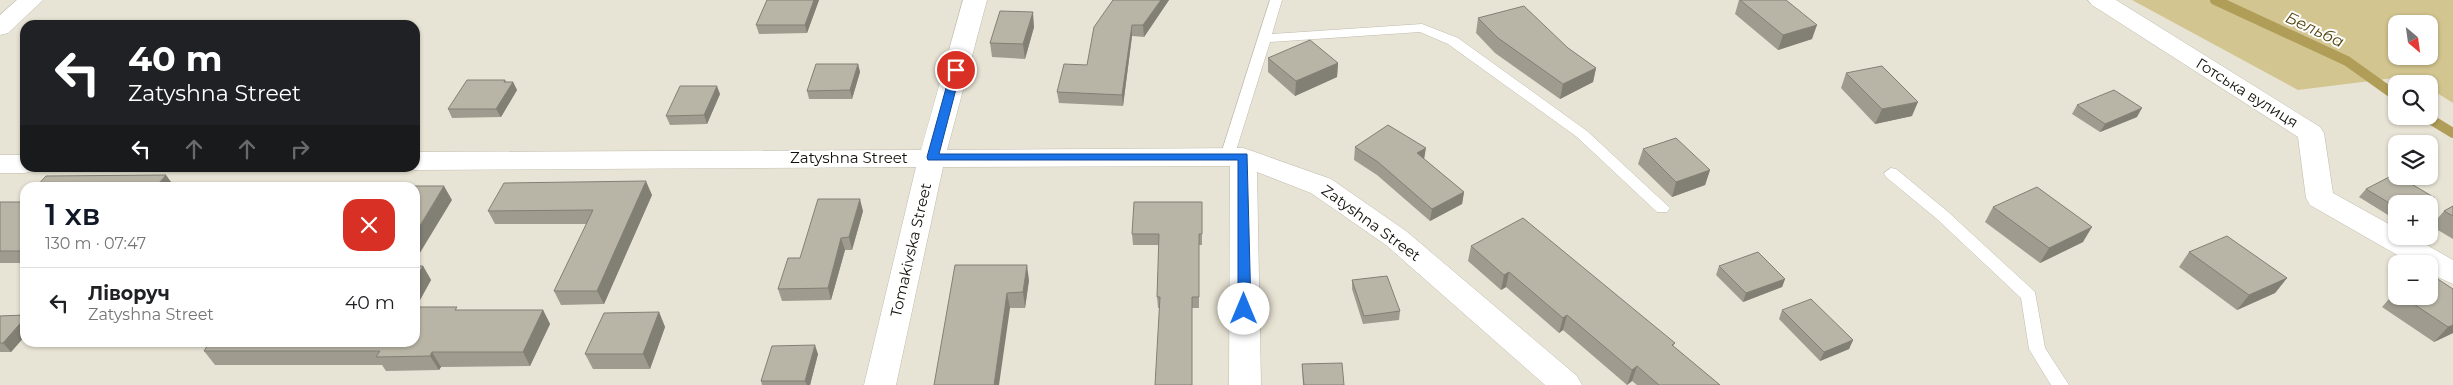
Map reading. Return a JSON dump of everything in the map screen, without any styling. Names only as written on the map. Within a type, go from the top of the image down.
[{"type":"street","points":[[0,28],[31,0]]},
{"type":"street","name":"Tomakivska Street","points":[[880,385],[932,157],[975,0]]},
{"type":"street","name":"Готська вулиця","points":[[2100,0],[2311,133],[2320,198],[2453,273]]},
{"type":"street","points":[[1235,157],[1245,385]]},
{"type":"street","name":"Zatyshna Street","points":[[420,161],[1235,157],[1321,186],[1396,238],[1566,385]]},
{"type":"street","points":[[0,164],[20,164]]},
{"type":"lane","points":[[1235,157],[1264,38],[1276,0]]},
{"type":"lane","points":[[1264,38],[1422,28],[1453,41],[1582,134],[1662,208]]},
{"type":"lane","points":[[1890,172],[1942,215],[2029,296],[2037,349],[2060,385]]},
{"type":"shaded area","points":[[2132,0],[2453,0],[2453,103],[2438,94],[2438,75],[2388,75],[2388,79],[2298,90]]},
{"type":"building","points":[[767,0],[814,0],[805,25],[756,25]]},
{"type":"building","points":[[1113,0],[1161,0],[1143,25],[1132,25],[1122,95],[1057,92],[1064,64],[1087,65],[1094,27]]},
{"type":"building","points":[[1740,0],[1786,0],[1817,25],[1783,35]]},
{"type":"building","points":[[1524,6],[1568,48],[1596,68],[1563,84],[1498,38],[1478,18]]},
{"type":"building","points":[[1000,11],[1033,12],[1023,44],[990,43]]},
{"type":"building","points":[[1310,40],[1338,63],[1296,81],[1268,58]]},
{"type":"building","points":[[816,64],[858,64],[850,90],[807,91]]},
{"type":"building","points":[[1882,66],[1918,102],[1882,109],[1846,73]]},
{"type":"building","points":[[467,80],[505,80],[504,82],[513,82],[496,109],[448,109]]},
{"type":"building","points":[[680,86],[717,86],[704,115],[666,116]]},
{"type":"building","points":[[2114,90],[2142,108],[2105,124],[2077,105]]},
{"type":"building","points":[[1388,125],[1426,148],[1417,153],[1464,192],[1432,209],[1378,162],[1355,147]]},
{"type":"building","points":[[1676,138],[1710,170],[1676,182],[1643,149]]},
{"type":"building","points":[[166,175],[160,182],[40,182],[46,176]]},
{"type":"building","points":[[2388,178],[2388,185],[2413,185],[2430,195],[2388,195],[2388,202],[2366,189]]},
{"type":"building","points":[[646,181],[597,291],[554,291],[593,210],[488,211],[504,183]]},
{"type":"building","points":[[420,186],[444,186],[420,226]]},
{"type":"building","points":[[2037,187],[2092,227],[2049,248],[1993,207]]},
{"type":"building","points":[[818,199],[860,199],[849,237],[841,238],[828,288],[778,289],[788,258],[800,258]]},
{"type":"building","points":[[0,202],[20,202],[20,251],[0,251]]},
{"type":"building","points":[[1134,202],[1202,202],[1202,234],[1199,234],[1199,297],[1192,297],[1192,385],[1155,385],[1160,297],[1157,297],[1159,234],[1132,234]]},
{"type":"building","points":[[2453,206],[2453,216],[2444,211]]},
{"type":"building","points":[[1523,218],[1675,343],[1672,345],[1720,385],[1659,385],[1637,366],[1632,370],[1567,315],[1563,318],[1509,272],[1504,275],[1471,246]]},
{"type":"building","points":[[2227,236],[2287,278],[2249,295],[2189,252]]},
{"type":"building","points":[[1758,252],[1785,279],[1746,293],[1719,266]]},
{"type":"building","points":[[955,265],[1027,265],[1023,292],[1007,293],[994,385],[934,385]]},
{"type":"building","points":[[1387,276],[1400,311],[1364,316],[1352,280]]},
{"type":"building","points":[[2438,279],[2453,289],[2453,325],[2448,327],[2415,305],[2438,305]]},
{"type":"building","points":[[1811,299],[1853,340],[1824,352],[1782,310]]},
{"type":"building","points":[[420,307],[457,307],[455,310],[543,310],[523,352],[432,352],[430,356],[376,357],[380,351],[204,351],[207,347],[420,347]]},
{"type":"building","points":[[659,312],[643,354],[585,354],[604,313]]},
{"type":"building","points":[[20,315],[20,324],[3,343],[0,343],[0,316]]},
{"type":"building","points":[[815,345],[805,381],[761,381],[772,346]]},
{"type":"building","points":[[1342,363],[1344,385],[1304,385],[1302,364]]},
{"type":"waterway","name":"Бельба","points":[[2215,0],[2347,61],[2388,90]]},
{"type":"waterway","name":"Бельба","points":[[2438,124],[2453,133]]},
{"type":"route","points":[[956,70],[932,157],[1243,157],[1244,309]]}]
